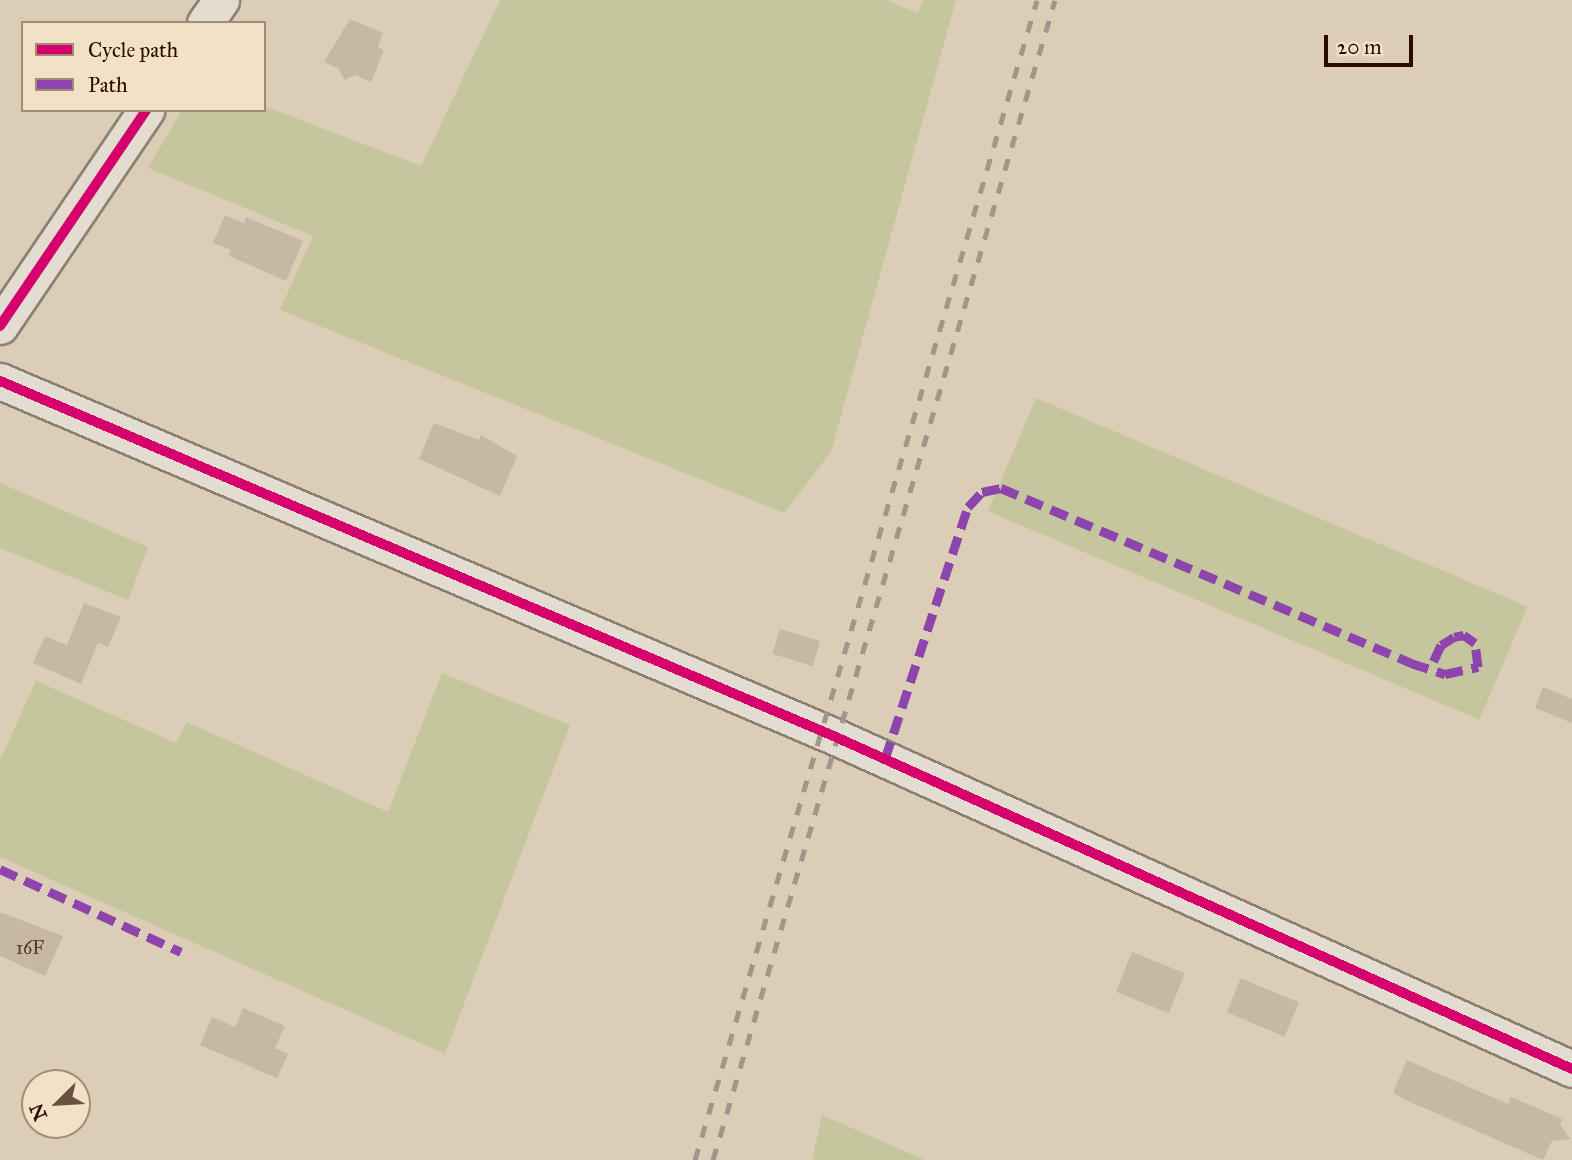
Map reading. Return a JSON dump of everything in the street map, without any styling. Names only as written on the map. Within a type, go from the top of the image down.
[{"type":"street","points":[[206,21],[221,0]]},
{"type":"street","points":[[0,326],[145,112]]},
{"type":"street","points":[[0,381],[838,737],[1572,1069]]},
{"type":"green space","points":[[500,0],[886,0],[918,13],[923,0],[956,0],[831,452],[784,513],[280,310],[313,236],[148,168],[181,112],[266,112],[266,107],[421,166]]},
{"type":"green space","points":[[1036,398],[1528,607],[1479,720],[988,511]]},
{"type":"green space","points":[[0,483],[148,547],[128,600],[0,548]]},
{"type":"green space","points":[[442,673],[570,725],[445,1054],[0,857],[0,760],[36,681],[176,743],[187,722],[388,812]]},
{"type":"green space","points":[[822,1115],[925,1160],[812,1160]]},
{"type":"building","points":[[350,19],[383,33],[378,47],[384,50],[371,82],[355,75],[344,80],[339,69],[324,62]]},
{"type":"building","points":[[225,215],[244,223],[246,217],[303,241],[286,281],[229,256],[231,250],[213,243]]},
{"type":"building","points":[[434,423],[479,440],[481,435],[517,456],[500,496],[419,459]]},
{"type":"building","points":[[84,603],[121,617],[108,647],[98,643],[81,684],[33,663],[45,636],[67,645]]},
{"type":"building","points":[[780,629],[820,641],[813,666],[772,654]]},
{"type":"building","points":[[1543,687],[1572,699],[1572,723],[1535,708]]},
{"type":"building","points":[[0,912],[63,936],[45,976],[0,956]]},
{"type":"building","points":[[1132,952],[1185,973],[1169,1013],[1116,992]]},
{"type":"building","points":[[1241,978],[1299,1003],[1285,1037],[1227,1012]]},
{"type":"building","points":[[243,1008],[285,1026],[275,1048],[288,1054],[277,1078],[200,1045],[212,1017],[235,1027]]},
{"type":"building","points":[[1407,1060],[1508,1104],[1511,1097],[1562,1119],[1560,1124],[1570,1139],[1552,1141],[1543,1160],[1406,1100],[1393,1093]]},
{"type":"railway","points":[[695,1160],[1037,0]]},
{"type":"railway","points":[[713,1160],[1055,0]]},
{"type":"marked path","points":[[885,759],[968,507],[982,492],[1001,488],[1411,663],[1445,674],[1478,667],[1475,643],[1464,635],[1454,637],[1441,645],[1430,669]]},
{"type":"marked path","points":[[0,869],[181,952]]},
{"type":"cycle path","points":[[0,326],[145,112]]},
{"type":"cycle path","points":[[0,381],[838,738],[1572,1069]]}]
